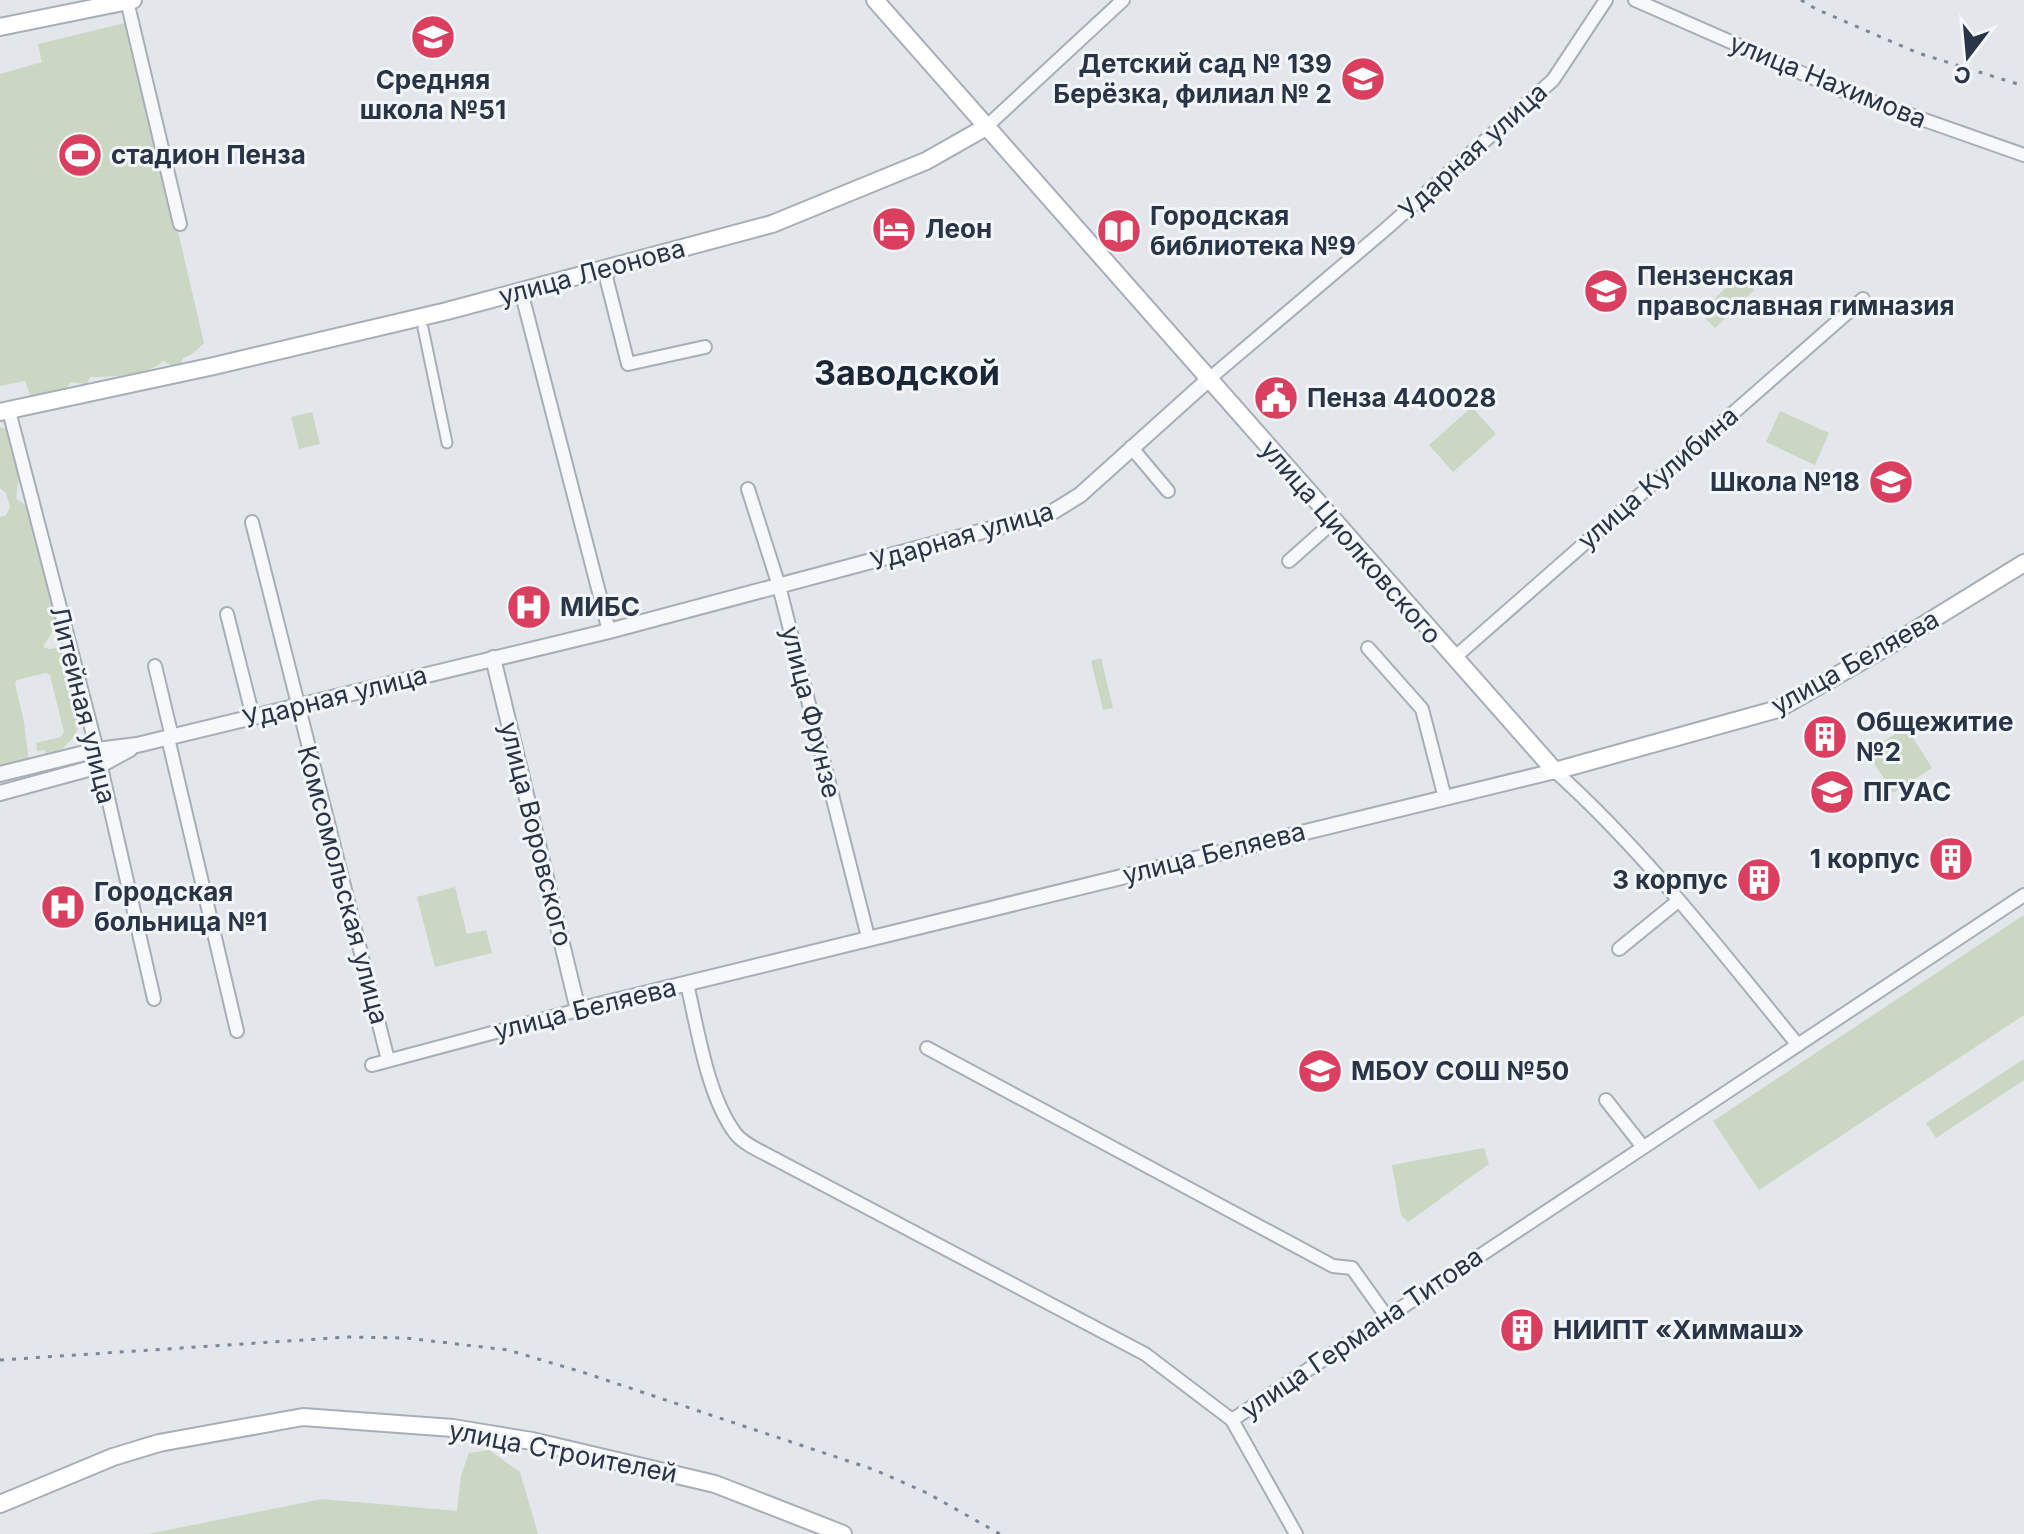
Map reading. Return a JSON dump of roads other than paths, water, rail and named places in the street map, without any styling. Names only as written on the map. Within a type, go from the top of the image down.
[{"type":"main road","name":"улица Циолковского","points":[[875,0],[1555,771]]},
{"type":"main road","points":[[0,27],[130,1]]},
{"type":"main road","name":"улица Леонова","points":[[4,412],[270,353],[521,291],[772,224],[926,161],[986,127]]},
{"type":"main road","name":"улица Беляева","points":[[1555,771],[1778,709],[1874,655],[2024,563]]},
{"type":"main road","name":"улица Строителей","points":[[0,1504],[113,1457],[159,1443],[303,1417],[453,1428],[532,1441],[715,1484],[843,1534]]},
{"type":"street","name":"улица Леонова","points":[[986,127],[1123,0]]},
{"type":"street","name":"Ударная улица","points":[[0,774],[97,750],[170,738],[609,631],[1051,513],[1080,495],[1131,447],[1387,228],[1553,80],[1606,0]]},
{"type":"street","name":"улица Нахимова","points":[[1635,0],[1845,92],[2024,155]]},
{"type":"street","points":[[130,1],[180,224]]},
{"type":"street","points":[[604,269],[628,364],[705,347]]},
{"type":"street","points":[[521,291],[609,631]]},
{"type":"street","name":"улица Кулибина","points":[[1454,658],[1863,299]]},
{"type":"street","points":[[423,328],[447,443]]},
{"type":"street","name":"Литейная улица","points":[[4,412],[97,750],[154,999]]},
{"type":"street","points":[[1131,447],[1168,491]]},
{"type":"street","name":"улица Фрунзе","points":[[748,489],[779,586],[868,937]]},
{"type":"street","name":"Комсомольская улица","points":[[252,522],[388,1060]]},
{"type":"street","points":[[1289,561],[1333,522]]},
{"type":"street","points":[[227,614],[253,717]]},
{"type":"street","points":[[1368,648],[1422,709],[1445,798]]},
{"type":"street","name":"улица Воровского","points":[[493,658],[578,1010]]},
{"type":"street","points":[[155,666],[237,1031]]},
{"type":"street","name":"Ударная улица","points":[[0,793],[99,766],[137,745]]},
{"type":"street","name":"улица Беляева","points":[[372,1065],[868,937],[1555,771]]},
{"type":"street","name":"улица Циолковского","points":[[1555,771],[1582,796],[1678,901],[1798,1045]]},
{"type":"street","name":"улица Германа Титова","points":[[687,984],[703,1054],[720,1106],[736,1135],[777,1160],[1145,1354],[1232,1420],[2024,895]]},
{"type":"street","points":[[1619,949],[1678,901]]},
{"type":"street","points":[[927,1048],[1333,1266],[1352,1268],[1387,1317]]},
{"type":"street","points":[[1606,1100],[1643,1147]]},
{"type":"street","points":[[1232,1420],[1296,1534]]},
{"type":"railway","points":[[1801,0],[1918,53],[2024,86]]},
{"type":"railway","points":[[0,1360],[348,1337],[406,1338],[508,1350],[875,1470],[927,1493],[1000,1534]]},
{"type":"place","name":"Средняя школа №51","points":[[433,37]]},
{"type":"place","name":"Детский сад № 139 Берёзка, филиал № 2","points":[[1363,79]]},
{"type":"place","name":"стадион Пенза","points":[[80,155]]},
{"type":"place","name":"Леон","points":[[894,229]]},
{"type":"place","name":"Городская библиотека №9","points":[[1119,231]]},
{"type":"place","name":"Пензенская православная гимназия","points":[[1606,291]]},
{"type":"place","name":"Пенза 440028","points":[[1276,398]]},
{"type":"place","name":"Школа №18","points":[[1891,482]]},
{"type":"place","name":"МИБС","points":[[529,607]]},
{"type":"place","name":"Общежитие №2","points":[[1825,737]]},
{"type":"place","name":"ПГУАС","points":[[1832,792]]},
{"type":"place","name":"1 корпус","points":[[1951,859]]},
{"type":"place","name":"3 корпус","points":[[1759,880]]},
{"type":"place","name":"Городская больница №1","points":[[63,907]]},
{"type":"place","name":"МБОУ СОШ №50","points":[[1320,1071]]},
{"type":"place","name":"НИИПТ «Химмаш»","points":[[1522,1330]]},
{"type":"district","name":"Заводской","points":[[907,373]]}]
